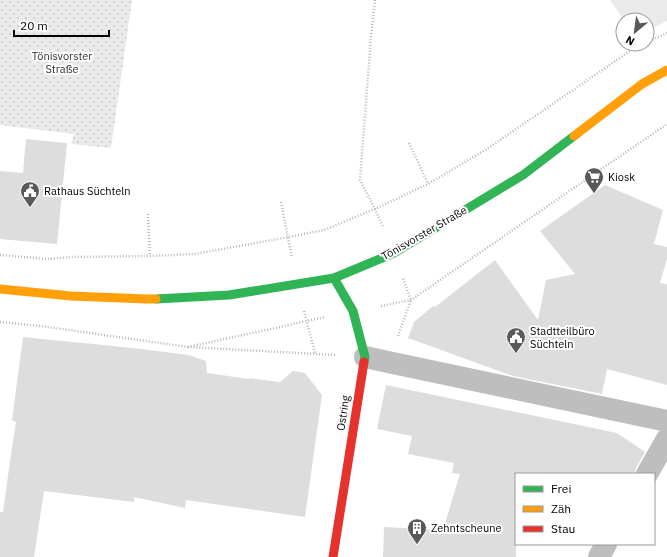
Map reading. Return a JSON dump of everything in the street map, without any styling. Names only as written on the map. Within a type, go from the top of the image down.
[{"type":"main road","name":"Tönisvorster Straße","points":[[0,289],[71,296],[148,299],[229,295],[334,278],[394,253],[523,175],[642,84],[667,70]]},
{"type":"main road","name":"Ostring","points":[[333,557],[365,357],[353,311],[334,278]]},
{"type":"street","points":[[365,357],[667,421]]},
{"type":"street","points":[[647,473],[667,438]]},
{"type":"street","points":[[599,557],[605,545]]},
{"type":"path","points":[[375,0],[360,180],[375,209]]},
{"type":"path","points":[[655,38],[667,33]]},
{"type":"path","points":[[0,255],[46,259],[195,254],[289,238],[324,230],[375,209],[428,184],[487,149],[629,52]]},
{"type":"path","points":[[188,347],[411,300],[667,124]]},
{"type":"path","points":[[409,143],[428,184]]},
{"type":"path","points":[[148,214],[150,256]]},
{"type":"path","points":[[388,362],[411,300],[394,253]]},
{"type":"path","points":[[0,322],[41,326],[188,347],[365,357]]},
{"type":"green space","name":"Tönisvorster Straße","points":[[0,0],[132,0],[111,148],[71,144],[74,134],[0,125]]},
{"type":"green space","points":[[610,0],[667,0],[667,21],[655,27],[655,12],[618,12]]},
{"type":"building","name":"Rathaus Süchteln","points":[[26,139],[67,143],[57,244],[0,239],[0,171],[23,173]]},
{"type":"building","points":[[605,185],[663,210],[654,244],[667,247],[667,259],[660,283],[667,284],[667,385],[607,369],[602,394],[513,376],[408,338],[414,322],[495,260],[538,320],[546,280],[575,274],[540,231]]},
{"type":"building","points":[[23,337],[189,355],[206,361],[207,373],[249,379],[280,382],[293,371],[305,373],[322,395],[305,517],[186,500],[185,508],[134,497],[134,502],[44,491],[34,557],[0,557],[0,512],[3,512],[16,422],[12,420]]},
{"type":"building","points":[[386,385],[617,433],[645,452],[636,468],[635,473],[515,473],[516,557],[383,557],[384,527],[443,530],[460,474],[452,473],[454,463],[408,454],[412,436],[377,429]]},
{"type":"traffic: fast","points":[[156,299],[229,295],[334,278],[394,253],[523,175],[574,136]]},
{"type":"traffic: fast","points":[[334,278],[353,311],[365,357],[364,362]]},
{"type":"traffic: slow","points":[[574,136],[642,84],[667,70]]},
{"type":"traffic: slow","points":[[0,289],[71,296],[156,299]]},
{"type":"traffic: jam","points":[[333,557],[364,362]]},
{"type":"place","name":"Kiosk","points":[[594,194]]},
{"type":"place","name":"Rathaus Süchteln","points":[[30,208]]},
{"type":"place","name":"Stadtteilbüro Süchteln","points":[[516,354]]},
{"type":"place","name":"Zehntscheune","points":[[417,545]]}]
